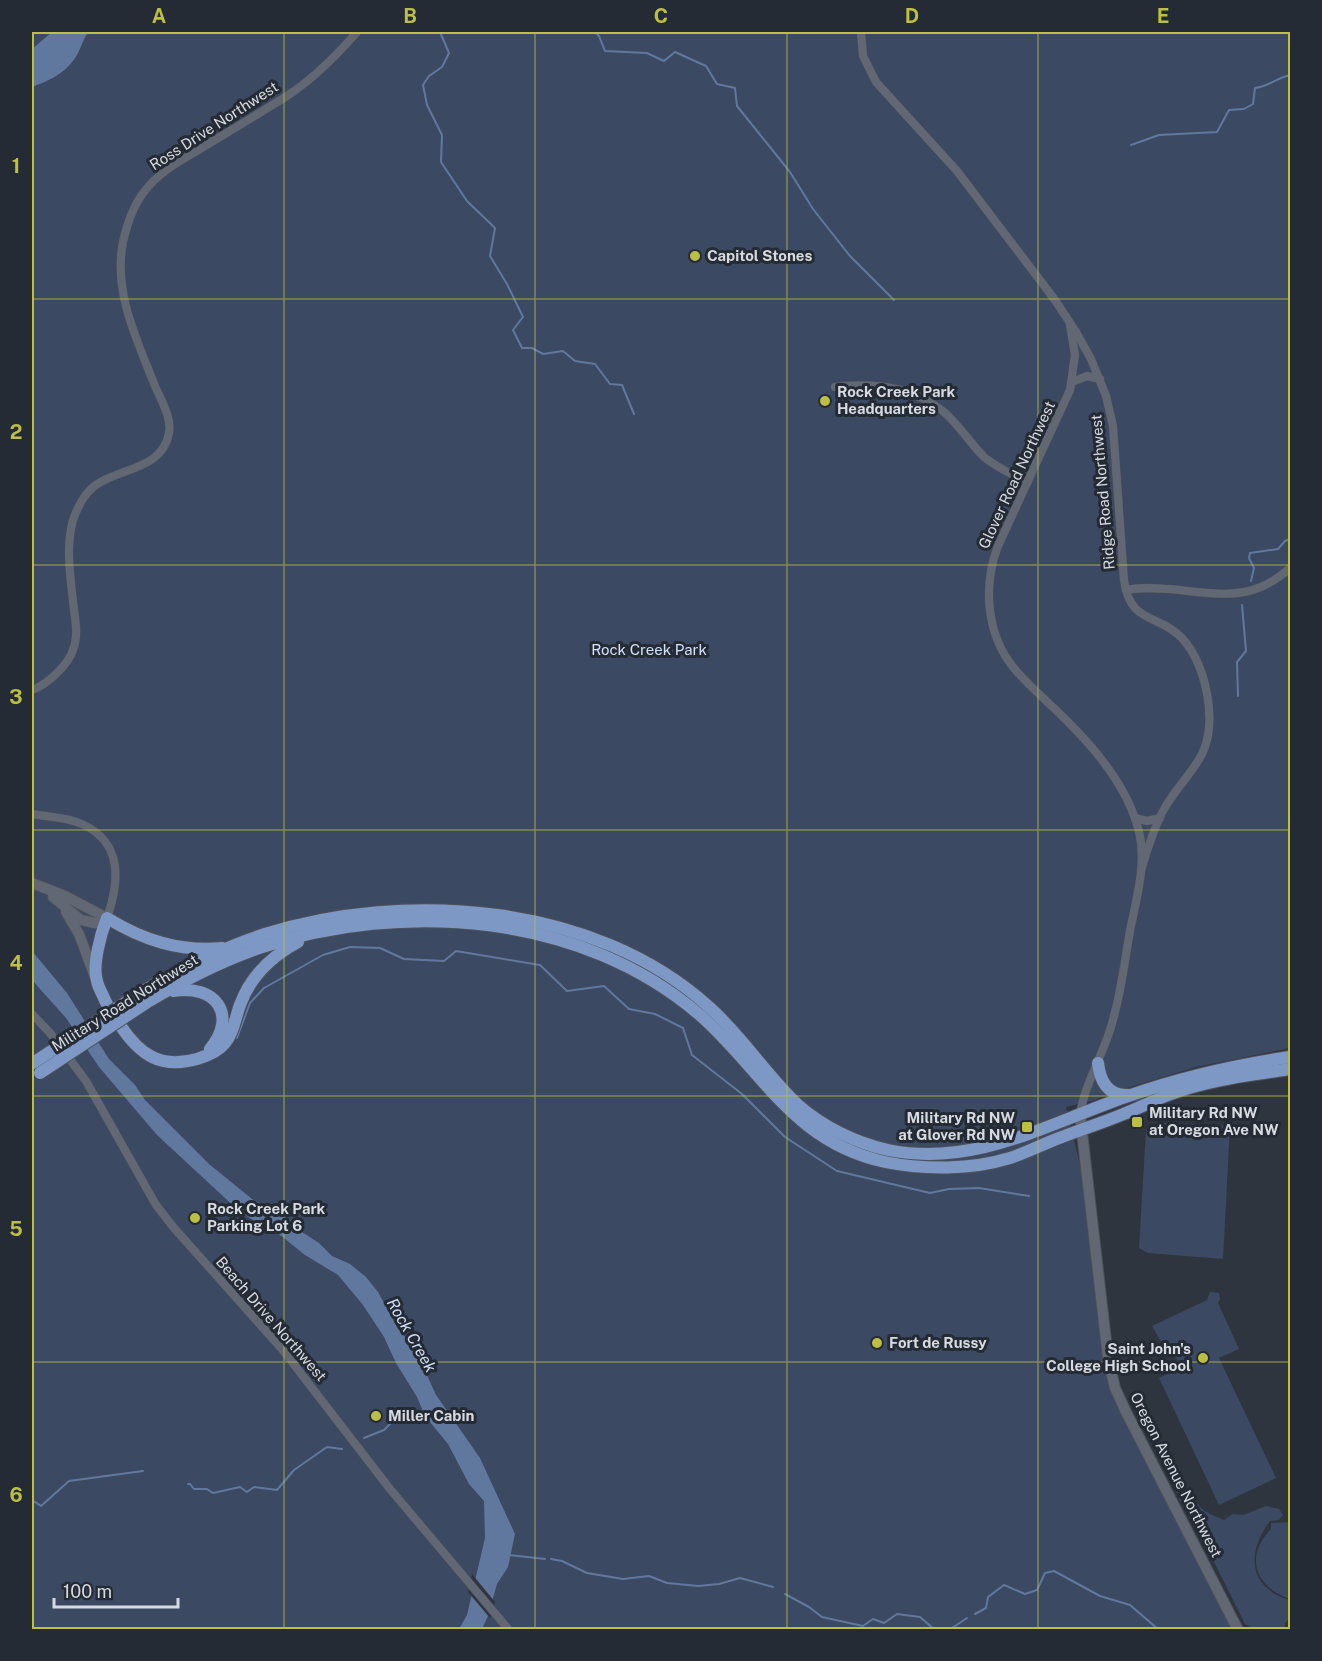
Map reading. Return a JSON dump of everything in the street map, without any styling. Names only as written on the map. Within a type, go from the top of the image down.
[{"type":"main road","name":"Military Road Northwest","points":[[34,1069],[189,966],[264,934],[318,921],[393,910],[445,911],[516,919],[593,939],[656,969],[706,1004],[801,1107],[833,1129],[866,1144],[905,1153],[955,1153],[1005,1142],[1128,1095],[1197,1074],[1290,1057]]},
{"type":"main road","points":[[239,944],[220,948],[165,945],[143,937],[107,918],[99,947],[97,981],[107,1005],[139,1050],[150,1057],[166,1062],[181,1062],[203,1057],[219,1049],[229,1036],[246,992],[264,966],[312,934]]},
{"type":"main road","name":"Military Road Northwest","points":[[143,998],[164,992],[225,961],[257,949],[312,934],[372,925],[437,922],[518,930],[589,949],[644,976],[683,1001],[717,1031],[786,1108],[808,1126],[850,1151],[886,1162],[949,1167],[1008,1159],[1170,1094],[1238,1077],[1290,1069]]},
{"type":"main road","points":[[164,992],[196,989],[207,994],[218,1005],[222,1018],[220,1032],[203,1057]]},
{"type":"main road","points":[[1098,1063],[1104,1085],[1118,1094],[1128,1095]]},
{"type":"street","name":"Ross Drive Northwest","points":[[32,690],[52,678],[73,652],[77,627],[69,548],[73,521],[79,506],[97,483],[139,467],[155,457],[161,452],[170,432],[166,411],[124,304],[123,245],[136,205],[148,186],[165,171],[288,95],[317,72],[357,32]]},
{"type":"street","name":"Ridge Road Northwest","points":[[861,32],[863,56],[876,82],[953,166],[1044,284],[1085,347],[1100,379],[1113,426],[1126,590],[1131,603],[1140,613],[1172,630],[1187,645],[1197,661],[1209,704],[1209,728],[1204,748],[1160,818],[1149,842],[1141,871]]},
{"type":"street","name":"Glover Road Northwest","points":[[1069,321],[1074,351],[1072,382],[1066,403],[998,546],[992,563],[989,593],[993,627],[1011,664],[1093,749],[1122,790],[1135,818],[1141,840],[1141,871],[1120,991],[1112,1022],[1080,1115]]},
{"type":"street","points":[[1072,382],[1087,376],[1100,379]]},
{"type":"street","points":[[835,387],[880,385],[903,390],[919,397],[945,413],[985,457],[1002,469],[1028,482]]},
{"type":"street","points":[[1126,590],[1148,588],[1241,594],[1265,586],[1290,568]]},
{"type":"street","points":[[32,814],[84,825],[105,843],[113,857],[117,872],[115,895],[107,918],[99,924],[86,922],[36,885]]},
{"type":"street","points":[[1135,818],[1147,821],[1160,818]]},
{"type":"street","points":[[36,885],[65,896],[107,918]]},
{"type":"street","points":[[53,897],[68,915],[77,931],[97,981]]},
{"type":"street","name":"Beach Drive Northwest","points":[[32,1014],[50,1033],[86,1081],[156,1205],[282,1349],[386,1484],[509,1629]]},
{"type":"street","name":"Oregon Avenue Northwest","points":[[1080,1115],[1104,1334],[1113,1382],[1130,1420],[1238,1629]]},
{"type":"green space","name":"Rock Creek Park","points":[[32,32],[1290,32],[1290,1048],[1196,1067],[1095,1100],[1066,1107],[1080,1165],[1102,1352],[1233,1629],[32,1629]]},
{"type":"green space","points":[[1163,1123],[1230,1126],[1223,1259],[1148,1253],[1139,1248],[1146,1130]]},
{"type":"green space","points":[[1210,1292],[1219,1293],[1218,1303],[1239,1349],[1219,1358],[1276,1478],[1219,1505],[1159,1378],[1193,1362],[1179,1361],[1163,1345],[1152,1326],[1207,1300]]},
{"type":"green space","points":[[1182,1488],[1190,1492],[1204,1510],[1224,1520],[1233,1514],[1243,1515],[1266,1506],[1279,1509],[1283,1515],[1279,1520],[1270,1521],[1257,1545],[1255,1568],[1266,1587],[1290,1600],[1290,1618],[1285,1623],[1285,1629],[1255,1629],[1245,1624],[1198,1530],[1179,1499],[1177,1490]]},
{"type":"green space","points":[[1290,1522],[1290,1599],[1278,1594],[1261,1579],[1256,1560],[1258,1550],[1271,1529],[1271,1523]]},
{"type":"shaded area","points":[[52,32],[89,32],[74,60],[64,70],[32,87],[32,49]]},
{"type":"shaded area","points":[[32,951],[67,993],[109,1059],[135,1085],[145,1100],[209,1164],[252,1199],[289,1219],[332,1256],[350,1264],[366,1277],[378,1292],[397,1327],[421,1362],[436,1395],[480,1458],[515,1534],[508,1567],[497,1584],[482,1629],[459,1629],[467,1615],[485,1538],[484,1501],[469,1484],[448,1444],[425,1416],[384,1337],[363,1305],[338,1275],[305,1255],[274,1230],[239,1211],[157,1135],[99,1067],[66,1018],[32,980]]},
{"type":"pier","points":[[472,1574],[495,1602],[490,1618],[468,1592]]},
{"type":"waterway","points":[[440,32],[449,53],[442,67],[429,76],[423,85],[427,105],[442,135],[441,162],[467,201],[495,228],[490,256],[523,317],[513,330],[522,348],[532,348],[543,354],[563,351],[575,361],[595,364],[610,384],[622,385],[634,414]]},
{"type":"waterway","points":[[595,32],[605,51],[647,53],[664,61],[675,52],[706,66],[717,84],[735,88],[737,106],[790,172],[813,209],[850,256],[894,300]]},
{"type":"waterway","points":[[1131,145],[1159,135],[1217,132],[1229,110],[1244,109],[1253,104],[1255,88],[1290,75]]},
{"type":"waterway","points":[[1251,581],[1254,568],[1249,558],[1250,553],[1278,549],[1290,539]]},
{"type":"waterway","points":[[1238,696],[1237,662],[1246,651],[1242,605]]},
{"type":"waterway","points":[[237,1038],[250,1003],[264,988],[323,955],[350,947],[380,948],[404,959],[444,961],[456,951],[540,965],[567,991],[604,986],[629,1009],[655,1014],[683,1028],[692,1055],[742,1094],[785,1137],[837,1171],[930,1193],[949,1189],[979,1188],[1029,1196]]},
{"type":"waterway","points":[[364,1438],[384,1430],[401,1413],[427,1414]]},
{"type":"waterway","points":[[188,1484],[194,1489],[207,1489],[213,1493],[240,1487],[247,1492],[254,1487],[277,1490],[294,1470],[327,1447],[342,1449]]},
{"type":"waterway","points":[[32,1500],[41,1506],[69,1481],[143,1471]]},
{"type":"waterway","points":[[509,1555],[545,1559]]},
{"type":"waterway","points":[[551,1559],[562,1561],[587,1573],[623,1579],[649,1576],[667,1583],[698,1586],[719,1584],[740,1578],[773,1587]]},
{"type":"waterway","points":[[975,1614],[986,1608],[988,1597],[1004,1585],[1025,1594],[1037,1590],[1045,1573],[1054,1571],[1100,1596],[1130,1605],[1159,1630]]},
{"type":"waterway","points":[[785,1594],[822,1617],[863,1626],[873,1619],[884,1623],[897,1614],[920,1617],[935,1630]]},
{"type":"waterway","points":[[949,1630],[967,1618]]},
{"type":"place","name":"Capitol Stones","points":[[695,256]]},
{"type":"place","name":"Rock Creek Park Headquarters","points":[[825,401]]},
{"type":"place","name":"Military Rd NW at Oregon Ave NW","points":[[1137,1122]]},
{"type":"place","name":"Military Rd NW at Glover Rd NW","points":[[1027,1127]]},
{"type":"place","name":"Rock Creek Park Parking Lot 6","points":[[195,1218]]},
{"type":"place","name":"Fort de Russy","points":[[877,1343]]},
{"type":"place","name":"Saint John's College High School","points":[[1203,1358]]},
{"type":"place","name":"Miller Cabin","points":[[376,1416]]},
{"type":"water label","name":"Rock Creek","points":[[412,1335]]}]
